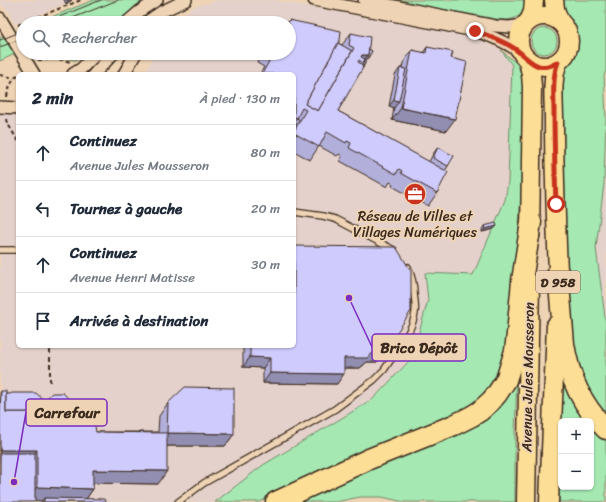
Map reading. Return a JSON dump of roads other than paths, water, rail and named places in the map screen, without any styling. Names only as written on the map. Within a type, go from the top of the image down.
[{"type":"highway","points":[[276,502],[364,461],[454,425],[480,411],[492,401],[506,380],[515,351],[530,222]]},
{"type":"highway","points":[[558,272],[564,344],[571,376],[584,402],[597,420],[606,429]]},
{"type":"main road","points":[[534,0],[533,12],[520,32],[520,48],[525,58],[534,64],[541,66],[548,66],[558,62],[566,54],[570,44],[567,29],[559,20],[555,9],[554,0]]},
{"type":"main road","points":[[527,22],[536,16],[547,15],[559,20]]},
{"type":"main road","name":"Avenue Jules Mousseron","points":[[525,58],[531,74],[532,100],[526,502]]},
{"type":"main road","name":"Avenue Jules Mousseron","points":[[549,502],[558,272],[554,142],[554,80],[558,62]]},
{"type":"street","points":[[134,16],[157,0]]},
{"type":"street","points":[[155,16],[187,0]]},
{"type":"street","points":[[167,16],[187,0]]},
{"type":"street","points":[[314,0],[475,31],[509,45],[525,58]]},
{"type":"street","points":[[364,0],[495,26],[509,27],[527,22]]},
{"type":"street","points":[[0,18],[16,44]]},
{"type":"street","points":[[25,60],[31,70]]},
{"type":"street","points":[[77,71],[89,60]]},
{"type":"street","points":[[96,72],[107,60]]},
{"type":"street","points":[[125,72],[132,60]]},
{"type":"street","points":[[3,107],[16,108]]},
{"type":"lane","points":[[296,212],[323,216],[335,220],[395,251],[398,254]]},
{"type":"lane","points":[[0,250],[16,250]]},
{"type":"lane","points":[[178,502],[204,483],[335,409],[380,375],[409,332],[413,320],[415,308],[414,285],[405,262]]},
{"type":"tram line","points":[[61,16],[101,0]]},
{"type":"tram line","points":[[78,16],[118,0]]},
{"type":"tram line","points":[[0,40],[16,34]]},
{"type":"tram line","points":[[0,47],[16,41]]},
{"type":"place","name":"Réseau de Villes et Villages Numériques","points":[[415,194]]},
{"type":"place","name":"Brico Dépôt","points":[[349,298]]},
{"type":"place","name":"Carrefour","points":[[14,482]]}]
